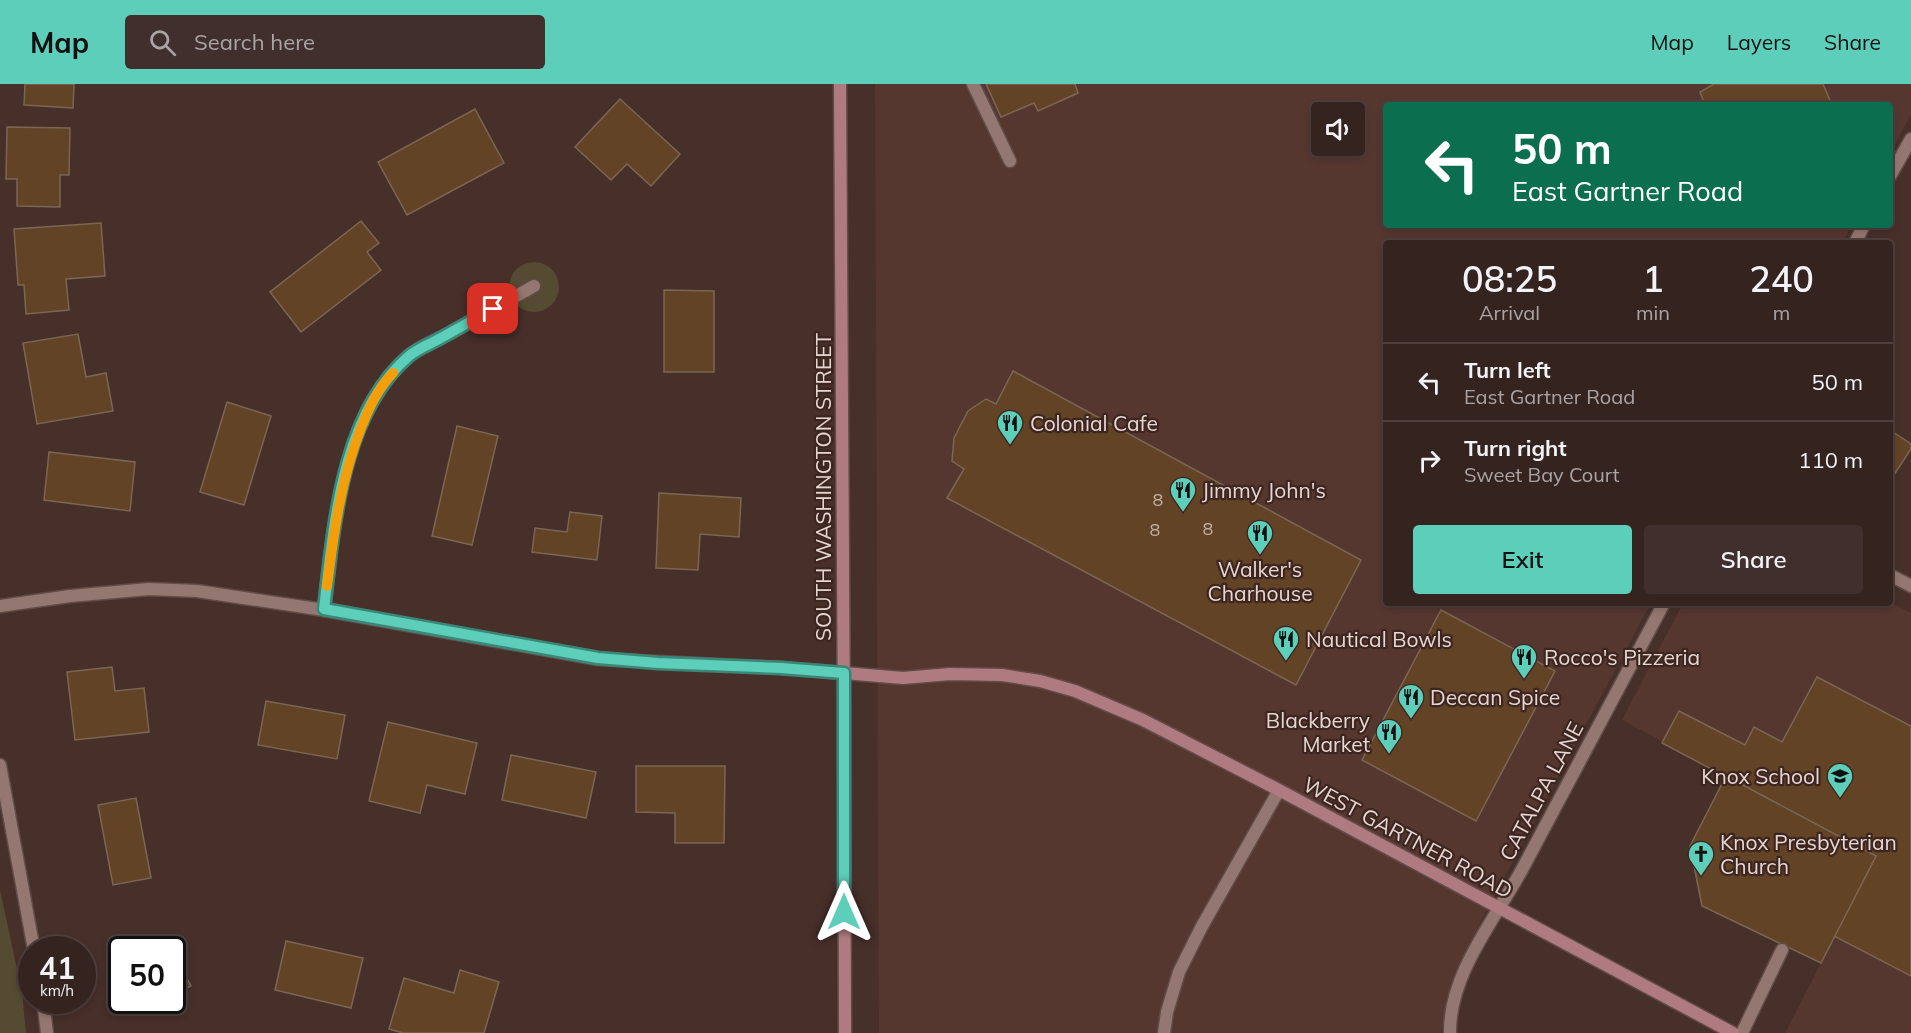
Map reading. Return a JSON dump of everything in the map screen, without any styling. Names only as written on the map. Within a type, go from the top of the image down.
[{"type":"street","name":"SOUTH WASHINGTON STREET","points":[[840,84],[845,1033]]},
{"type":"street","points":[[973,84],[1010,161]]},
{"type":"street","points":[[1893,171],[1911,139]]},
{"type":"street","points":[[324,609],[333,532],[342,488],[351,453],[371,402],[387,378],[411,355],[534,286]]},
{"type":"street","points":[[1893,576],[1911,586]]},
{"type":"street","points":[[0,606],[70,596],[149,589],[197,591],[324,609],[598,658],[844,673]]},
{"type":"street","name":"CATALPA LANE","points":[[1449,1033],[1454,1000],[1472,954],[1524,865],[1662,606]]},
{"type":"street","name":"WEST GARTNER ROAD","points":[[844,673],[903,678],[950,674],[1002,675],[1041,681],[1075,691],[1143,720],[1279,790],[1733,1033]]},
{"type":"street","points":[[0,765],[31,936]]},
{"type":"street","points":[[1164,1033],[1167,1012],[1179,972],[1279,790]]},
{"type":"street","points":[[1742,1033],[1782,950]]},
{"type":"street","points":[[45,1014],[47,1033]]},
{"type":"shaded area","points":[[875,84],[1911,84],[1911,114],[1893,148],[1893,102],[1383,102],[1383,228],[1850,228],[1844,240],[1383,240],[1383,606],[1649,606],[1483,917],[1450,988],[1441,1033],[879,1033]]},
{"type":"shaded area","points":[[529,262],[539,262],[552,269],[559,282],[559,292],[552,305],[539,312],[529,312],[520,308],[513,301],[509,292],[509,282],[513,273],[520,266]]},
{"type":"shaded area","name":"Knox School","points":[[1893,604],[1911,613],[1911,1033],[1785,1033],[1876,856],[1622,720],[1681,606],[1893,606]]},
{"type":"shaded area","points":[[0,890],[18,973],[18,1014],[24,1014],[26,1033],[0,1033]]},
{"type":"building","points":[[25,84],[74,84],[73,108],[24,105]]},
{"type":"building","points":[[986,84],[1075,84],[1078,93],[1038,111],[1034,103],[1001,117]]},
{"type":"building","points":[[1714,84],[1823,84],[1831,102],[1704,102],[1700,92]]},
{"type":"building","points":[[620,99],[680,154],[651,186],[627,164],[611,180],[575,147]]},
{"type":"building","points":[[475,109],[504,163],[407,215],[378,162]]},
{"type":"building","points":[[7,127],[70,128],[69,175],[60,175],[60,207],[17,206],[17,179],[6,179]]},
{"type":"building","points":[[361,221],[379,243],[367,252],[381,270],[301,332],[270,292]]},
{"type":"building","points":[[101,223],[105,276],[66,279],[69,310],[26,314],[24,285],[18,285],[14,229]]},
{"type":"building","points":[[664,290],[714,291],[714,372],[664,372]]},
{"type":"building","points":[[78,334],[86,377],[106,373],[113,411],[37,424],[23,343]]},
{"type":"building","points":[[1013,371],[1361,560],[1296,685],[947,498],[964,469],[952,461],[954,438],[968,411],[986,399],[996,404]]},
{"type":"building","points":[[227,402],[271,416],[244,505],[200,492]]},
{"type":"building","points":[[457,426],[498,436],[472,545],[432,536]]},
{"type":"building","points":[[1893,432],[1911,444],[1911,449],[1893,476]]},
{"type":"building","points":[[49,452],[135,462],[130,511],[44,500]]},
{"type":"building","points":[[659,493],[741,498],[739,537],[700,534],[698,570],[656,568]]},
{"type":"building","points":[[570,512],[602,516],[597,560],[532,552],[535,528],[567,532]]},
{"type":"building","points":[[1441,610],[1555,671],[1476,821],[1362,760]]},
{"type":"building","points":[[112,667],[115,691],[144,688],[149,732],[75,740],[67,672]]},
{"type":"building","points":[[1817,677],[1911,726],[1911,976],[1834,936],[1876,856],[1662,743],[1679,711],[1745,745],[1754,727],[1782,742]]},
{"type":"building","points":[[266,701],[345,715],[337,759],[258,745]]},
{"type":"building","points":[[388,722],[477,743],[465,794],[427,785],[420,813],[369,801]]},
{"type":"building","points":[[511,755],[596,772],[586,818],[502,800]]},
{"type":"building","points":[[636,766],[725,766],[724,843],[675,843],[675,813],[636,812]]},
{"type":"building","name":"Knox Presbyterian Church","points":[[1726,776],[1876,856],[1821,963],[1702,906],[1690,846]]},
{"type":"building","points":[[136,798],[151,878],[113,885],[98,805]]},
{"type":"building","points":[[286,941],[363,958],[351,1008],[275,990]]},
{"type":"building","points":[[460,970],[499,982],[484,1033],[403,1033],[389,1029],[404,978],[454,993]]},
{"type":"building","points":[[186,977],[191,986],[186,988]]},
{"type":"slow traffic","points":[[327,586],[333,532],[351,453],[371,402],[393,373]]},
{"type":"place","name":"Colonial Cafe","points":[[1010,446]]},
{"type":"place","name":"Jimmy John's","points":[[1183,513]]},
{"type":"place","name":"Walker's Charhouse","points":[[1260,556]]},
{"type":"place","name":"Nautical Bowls","points":[[1286,662]]},
{"type":"place","name":"Rocco's Pizzeria","points":[[1524,680]]},
{"type":"place","name":"Deccan Spice","points":[[1411,720]]},
{"type":"place","name":"Blackberry Market","points":[[1389,755]]},
{"type":"place","name":"Knox School","points":[[1840,799]]},
{"type":"place","name":"Knox Presbyterian Church","points":[[1701,877]]},
{"type":"route","points":[[493,309],[411,355],[387,378],[371,402],[351,453],[342,488],[333,532],[324,609],[598,658],[844,673],[844,912]]}]
